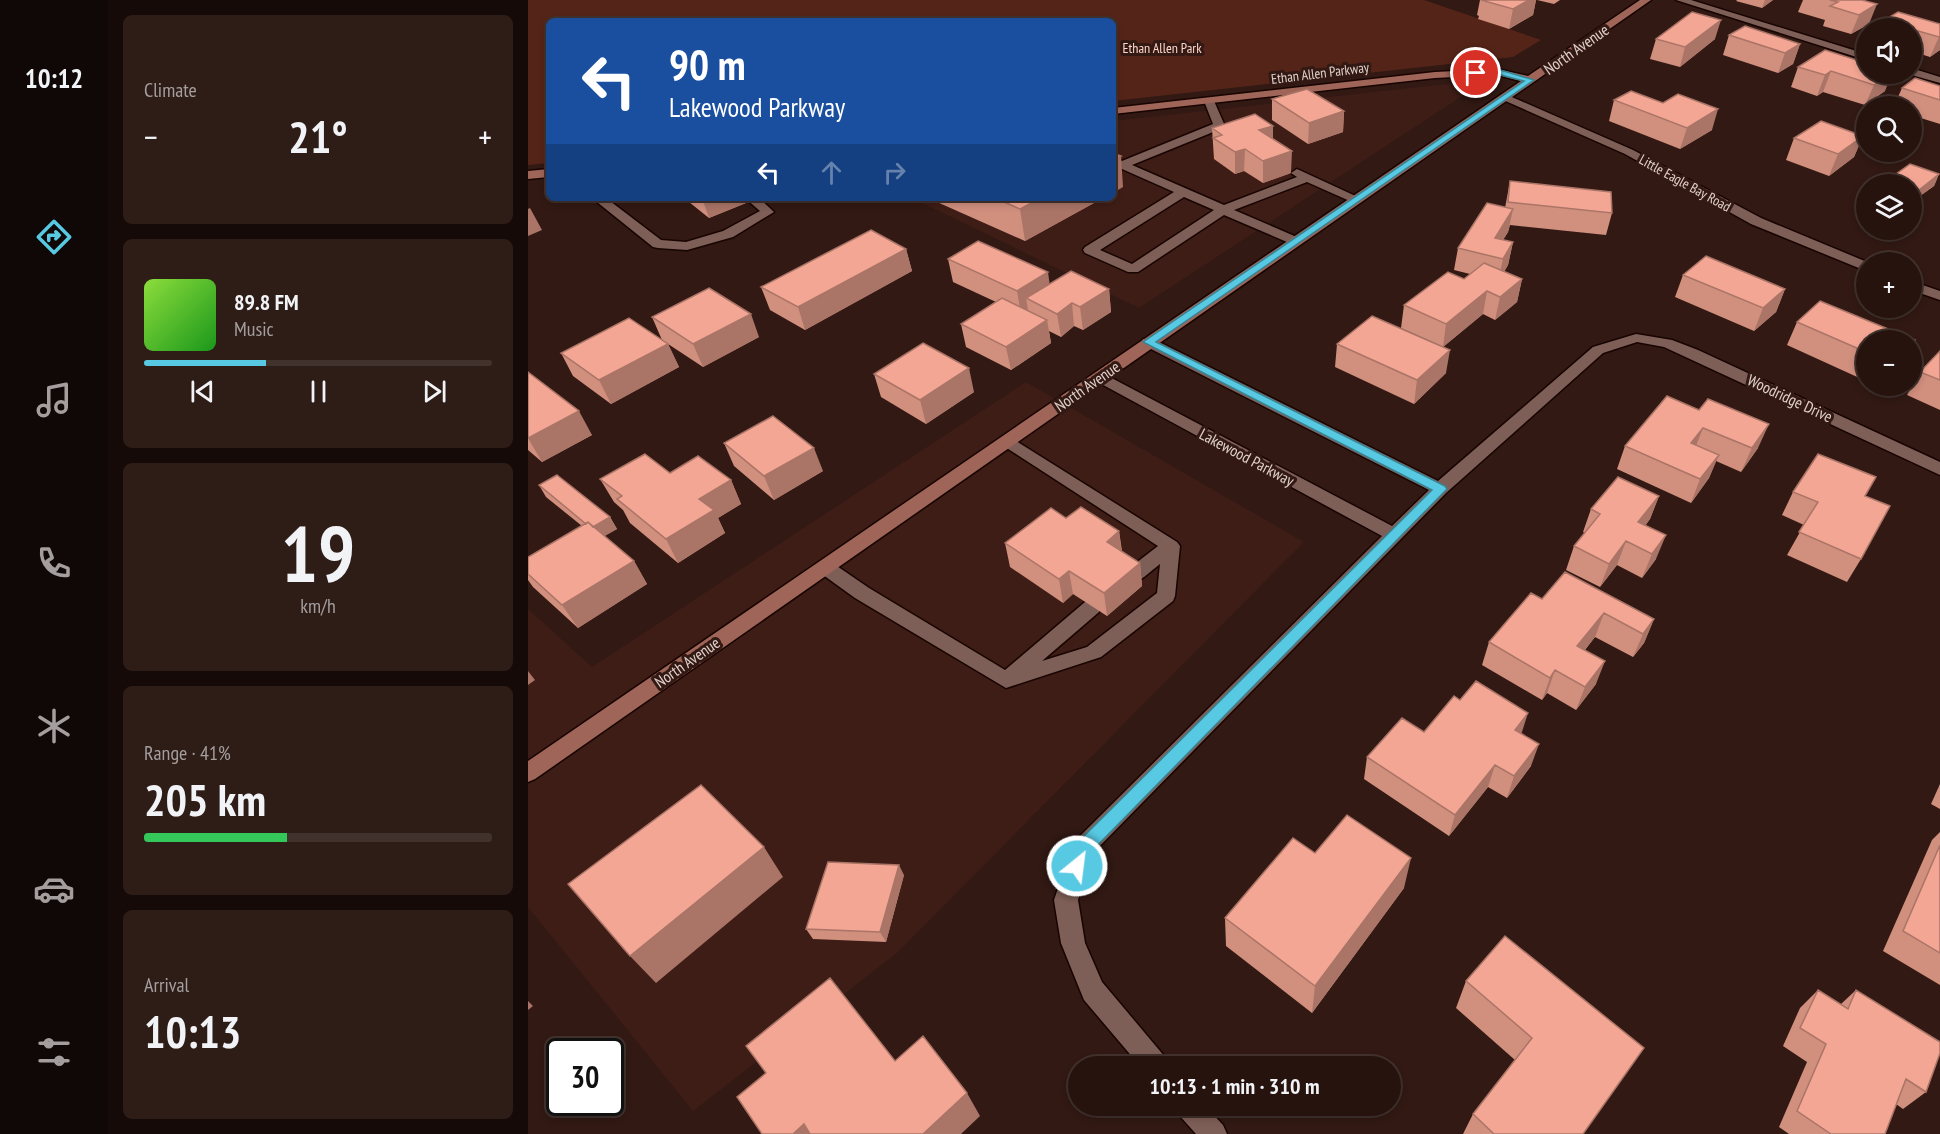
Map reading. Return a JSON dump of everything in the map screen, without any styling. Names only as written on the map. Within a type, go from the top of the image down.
[{"type":"main road","name":"North Avenue","points":[[528,773],[1294,241],[1646,0]]},
{"type":"main road","name":"Ethan Allen Parkway","points":[[1116,111],[1435,75],[1497,72],[1530,80]]},
{"type":"main road","points":[[528,175],[546,173]]},
{"type":"street","points":[[1681,0],[1856,54]]},
{"type":"street","points":[[1922,74],[1940,80]]},
{"type":"street","name":"Little Eagle Bay Road","points":[[1505,97],[1629,152],[1756,221],[1856,263]]},
{"type":"street","points":[[1117,163],[1223,128],[1209,101]]},
{"type":"street","points":[[1117,163],[1294,241]]},
{"type":"street","points":[[1288,167],[1306,178],[1356,199]]},
{"type":"street","points":[[1183,192],[1090,250],[1133,269],[1223,210],[1306,178]]},
{"type":"street","points":[[602,201],[658,244],[687,246],[728,234],[768,212],[755,201]]},
{"type":"street","points":[[1922,289],[1940,296]]},
{"type":"street","name":"Woodridge Drive","points":[[1440,489],[1598,350],[1636,338],[1667,343],[1693,353],[1940,469]]},
{"type":"street","points":[[1148,342],[1440,489],[1083,848],[1066,900],[1073,943],[1093,991],[1148,1056]]},
{"type":"street","name":"Lakewood Parkway","points":[[1099,377],[1394,535]]},
{"type":"street","points":[[1008,441],[1171,546]]},
{"type":"street","points":[[1129,578],[1171,546]]},
{"type":"street","points":[[825,567],[861,593],[1006,681],[1094,652],[1166,596],[1171,546]]},
{"type":"street","points":[[1006,681],[1092,607]]},
{"type":"street","points":[[1197,1116],[1214,1134]]},
{"type":"shaded area","points":[[1465,82],[1476,87],[1139,308],[918,201],[1116,201],[1116,121]]},
{"type":"shaded area","points":[[1026,382],[1304,542],[897,953],[693,1111],[528,907],[528,609],[592,667]]},
{"type":"green space","name":"Ethan Allen Park","points":[[528,0],[1424,0],[1541,40],[1513,57],[1116,101],[1116,18],[546,18],[546,163],[528,165]]},
{"type":"building","points":[[1481,0],[1529,0],[1513,9]]},
{"type":"building","points":[[1830,0],[1862,0],[1877,4],[1859,15],[1830,6],[1838,2]]},
{"type":"building","points":[[1692,12],[1721,20],[1685,47],[1656,39]]},
{"type":"building","points":[[1898,12],[1919,18],[1888,18]]},
{"type":"building","points":[[1922,19],[1940,24],[1939,37],[1922,32]]},
{"type":"building","points":[[1745,26],[1800,44],[1785,53],[1729,35]]},
{"type":"building","points":[[1825,50],[1856,60],[1856,79],[1831,71],[1825,75],[1798,67]]},
{"type":"building","points":[[1922,80],[1940,86],[1940,100],[1902,88],[1907,84],[1922,84]]},
{"type":"building","points":[[1307,89],[1344,111],[1309,123],[1272,99]]},
{"type":"building","points":[[1631,91],[1663,103],[1678,94],[1718,109],[1687,128],[1614,100]]},
{"type":"building","points":[[1255,114],[1273,126],[1259,130],[1292,151],[1263,161],[1245,149],[1235,152],[1213,138],[1222,135],[1212,128]]},
{"type":"building","points":[[1821,121],[1856,134],[1856,141],[1838,154],[1794,138]]},
{"type":"building","points":[[1910,164],[1939,174],[1922,188],[1922,174],[1896,174]]},
{"type":"building","points":[[1510,181],[1611,192],[1612,213],[1508,202]]},
{"type":"building","points":[[1002,201],[1035,201],[1020,209]]},
{"type":"building","points":[[1487,203],[1513,209],[1495,238],[1513,242],[1503,259],[1458,248]]},
{"type":"building","points":[[871,230],[906,249],[798,307],[761,287]]},
{"type":"building","points":[[978,241],[1048,272],[1017,291],[948,259]]},
{"type":"building","points":[[1706,256],[1785,289],[1763,308],[1683,275]]},
{"type":"building","points":[[1484,263],[1522,279],[1500,297],[1487,291],[1446,324],[1404,305],[1448,272],[1464,279]]},
{"type":"building","points":[[1071,271],[1109,289],[1080,307],[1072,303],[1057,314],[1026,298]]},
{"type":"building","points":[[709,288],[751,314],[693,344],[652,317]]},
{"type":"building","points":[[1002,298],[1047,320],[1006,347],[961,324]]},
{"type":"building","points":[[1820,301],[1856,316],[1856,318],[1891,330],[1856,330],[1856,348],[1797,322]]},
{"type":"building","points":[[1372,316],[1450,350],[1417,380],[1337,344]]},
{"type":"building","points":[[629,318],[668,344],[599,380],[561,353]]},
{"type":"building","points":[[923,343],[969,368],[920,400],[874,374]]},
{"type":"building","points":[[1940,351],[1940,380],[1922,373],[1922,370]]},
{"type":"building","points":[[528,372],[579,411],[528,438]]},
{"type":"building","points":[[1667,396],[1699,410],[1708,399],[1769,424],[1752,448],[1703,428],[1691,443],[1719,455],[1700,479],[1625,446]]},
{"type":"building","points":[[773,416],[814,448],[764,476],[724,443]]},
{"type":"building","points":[[645,454],[670,473],[698,456],[731,480],[699,499],[714,510],[666,539],[617,499],[622,496],[600,479]]},
{"type":"building","points":[[1818,454],[1876,477],[1865,496],[1890,506],[1861,559],[1799,532],[1818,502],[1793,492]]},
{"type":"building","points":[[557,475],[610,517],[593,527],[588,522],[586,524],[539,485]]},
{"type":"building","points":[[1618,477],[1659,496],[1638,522],[1666,535],[1652,554],[1626,541],[1609,564],[1574,546],[1600,514],[1591,509]]},
{"type":"building","points":[[1081,507],[1119,531],[1107,542],[1140,563],[1104,593],[1069,571],[1059,579],[1005,543],[1051,508],[1066,518]]},
{"type":"building","points":[[588,522],[634,561],[562,605],[528,574],[528,557]]},
{"type":"building","points":[[1565,572],[1654,619],[1643,634],[1604,613],[1577,646],[1605,661],[1585,687],[1555,670],[1550,678],[1489,642],[1531,593],[1542,599]]},
{"type":"building","points":[[1476,681],[1528,713],[1515,730],[1539,744],[1514,776],[1495,765],[1455,815],[1367,757],[1402,718],[1424,732],[1454,696],[1460,700]]},
{"type":"building","points":[[701,785],[764,847],[630,956],[568,884]]},
{"type":"building","points":[[1347,815],[1411,858],[1315,986],[1225,918],[1293,838],[1315,853]]},
{"type":"building","points":[[1940,845],[1940,953],[1903,931]]},
{"type":"building","points":[[828,862],[899,865],[880,932],[806,929]]},
{"type":"building","points":[[1505,936],[1644,1048],[1583,1134],[1494,1134],[1473,1114],[1532,1038],[1466,981]]},
{"type":"building","points":[[830,978],[895,1061],[923,1036],[967,1093],[923,1134],[810,1134],[804,1124],[793,1134],[762,1134],[737,1097],[766,1073],[746,1046]]},
{"type":"building","points":[[1818,990],[1848,1009],[1856,990],[1940,1042],[1940,1053],[1926,1092],[1906,1079],[1885,1134],[1831,1134],[1797,1111],[1826,1044],[1800,1028]]},
{"type":"route","points":[[1077,866],[1083,848],[1440,489],[1148,342],[1530,80],[1497,72],[1476,73]]}]
